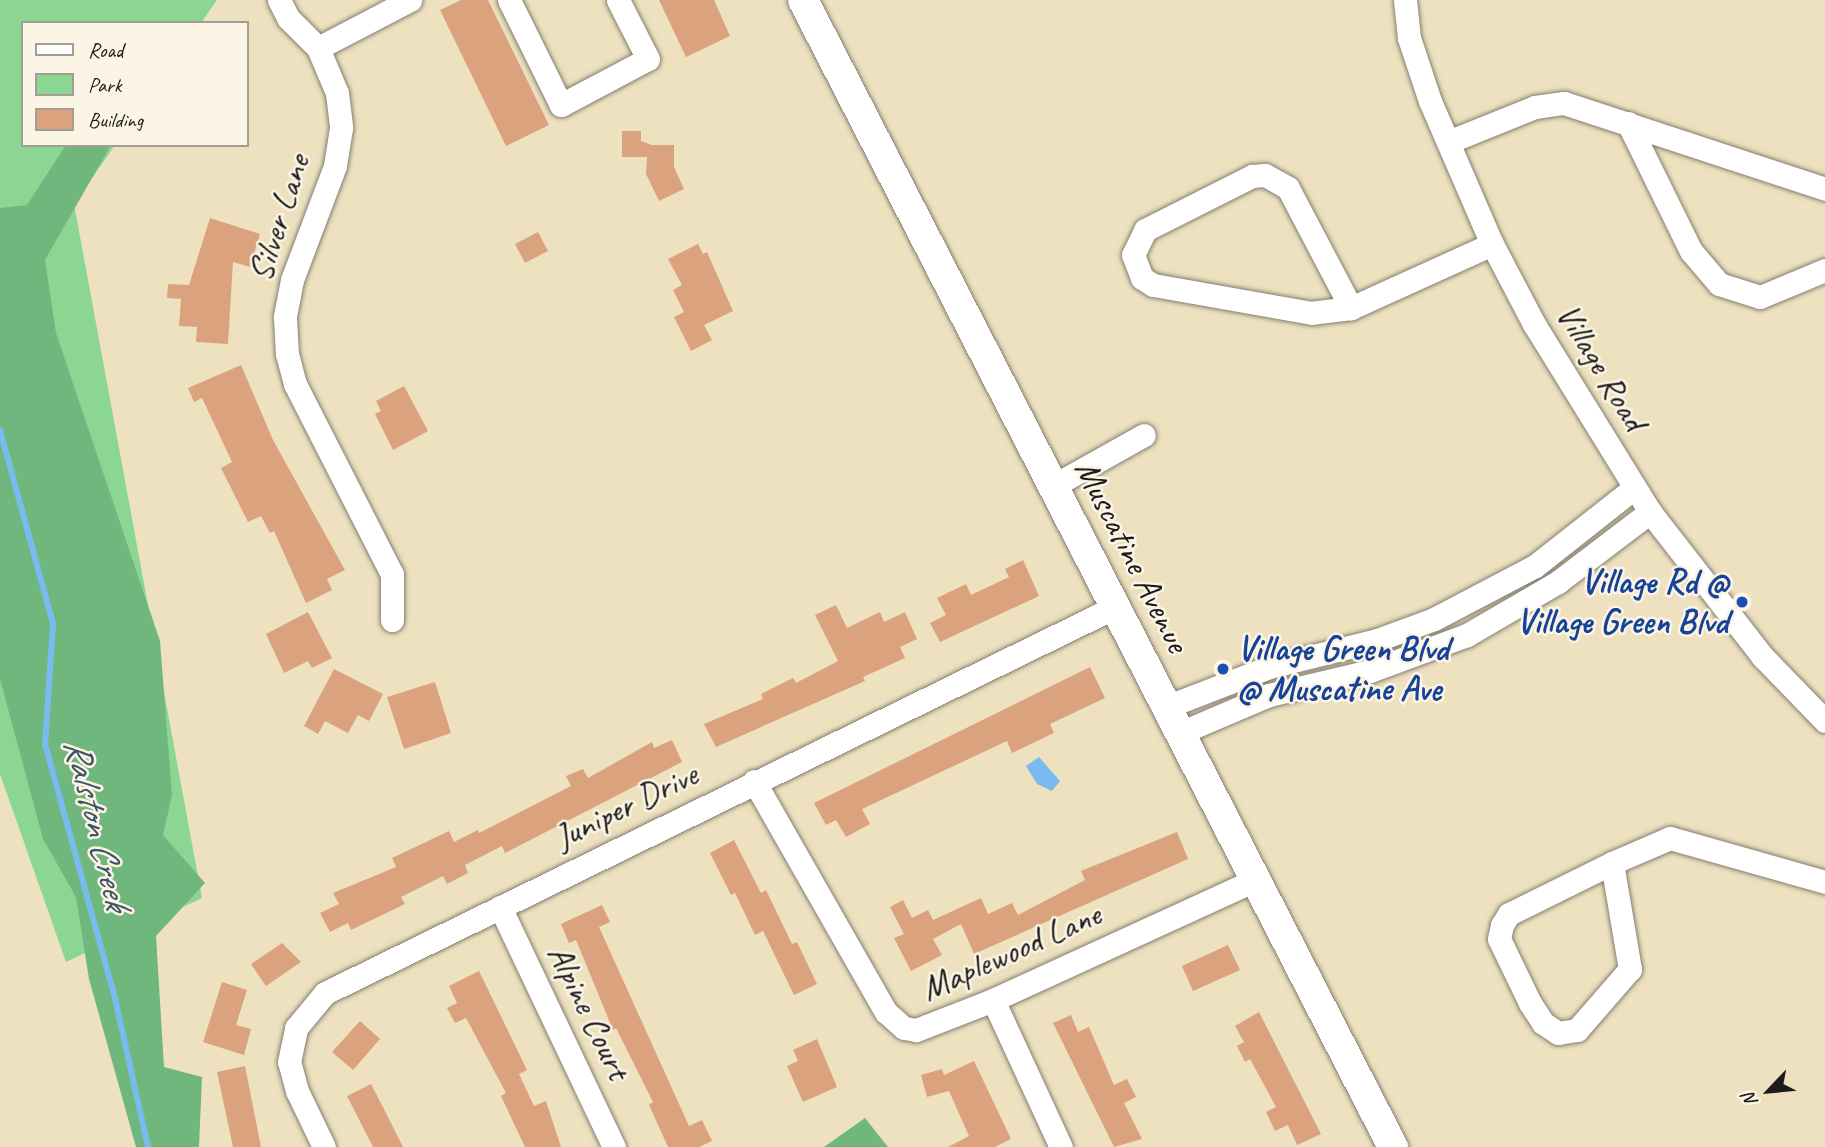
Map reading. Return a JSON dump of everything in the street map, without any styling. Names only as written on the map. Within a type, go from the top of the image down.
[{"type":"main road","name":"Muscatine Avenue","points":[[803,0],[1393,1147]]},
{"type":"street","name":"Silver Lane","points":[[279,0],[288,18],[318,48],[337,93],[341,128],[335,166],[292,280],[285,317],[286,354],[295,384],[392,574],[392,620]]},
{"type":"street","points":[[318,48],[410,0]]},
{"type":"street","points":[[509,0],[561,105],[648,59],[618,0]]},
{"type":"street","name":"Village Road","points":[[1405,0],[1413,51],[1448,142],[1492,244],[1534,324],[1633,489],[1763,657],[1825,721]]},
{"type":"street","points":[[1448,142],[1554,102],[1628,123],[1825,189]]},
{"type":"street","points":[[1628,123],[1692,251],[1718,285],[1759,297],[1825,270]]},
{"type":"street","points":[[1351,308],[1288,188],[1265,175],[1252,176],[1146,230],[1133,250],[1136,269],[1153,285],[1312,313],[1351,308],[1492,244]]},
{"type":"street","points":[[1052,486],[1144,435]]},
{"type":"street","points":[[1173,720],[1269,667],[1377,640],[1434,619],[1535,566],[1633,489]]},
{"type":"street","points":[[1173,720],[1370,671],[1467,635],[1558,582],[1650,512]]},
{"type":"street","name":"Juniper Drive","points":[[324,1147],[297,1091],[289,1062],[296,1028],[305,1014],[336,986],[1115,607]]},
{"type":"street","name":"Maplewood Lane","points":[[754,781],[895,1021],[904,1028],[927,1029],[1255,880]]},
{"type":"street","points":[[1612,863],[1630,969],[1577,1030],[1558,1033],[1543,1023],[1530,1003],[1499,939],[1502,925],[1510,914],[1612,863],[1670,838],[1825,882]]},
{"type":"street","name":"Alpine Court","points":[[500,907],[614,1147]]},
{"type":"street","points":[[993,1000],[1061,1147]]},
{"type":"green space","points":[[0,0],[217,0],[202,21],[21,21],[21,147],[114,147],[74,204],[202,898],[66,962],[0,774]]},
{"type":"green space","points":[[65,147],[110,147],[45,260],[56,333],[160,641],[172,795],[163,835],[205,883],[156,936],[164,1067],[202,1077],[199,1147],[136,1147],[89,979],[76,897],[43,839],[0,679],[0,208],[27,205]]},
{"type":"green space","points":[[865,1118],[888,1147],[824,1147]]},
{"type":"water","points":[[1039,757],[1060,781],[1052,791],[1037,784],[1026,766]]},
{"type":"building","points":[[461,0],[488,0],[549,125],[506,146],[440,10]]},
{"type":"building","points":[[659,0],[714,0],[730,36],[686,57]]},
{"type":"building","points":[[622,131],[641,131],[641,141],[652,145],[674,145],[674,167],[684,189],[659,201],[646,174],[647,157],[622,157]]},
{"type":"building","points":[[210,218],[260,234],[250,267],[233,262],[228,344],[196,342],[197,327],[179,326],[181,299],[167,298],[168,284],[189,285]]},
{"type":"building","points":[[538,232],[548,251],[525,263],[515,244]]},
{"type":"building","points":[[698,244],[703,254],[707,252],[733,311],[704,325],[712,340],[691,351],[674,317],[684,312],[673,290],[682,285],[668,259]]},
{"type":"building","points":[[241,365],[273,440],[345,570],[327,579],[332,590],[306,603],[274,531],[270,533],[261,516],[248,522],[221,468],[232,462],[202,398],[194,402],[188,388]]},
{"type":"building","points":[[404,386],[428,431],[393,450],[375,414],[381,411],[376,401]]},
{"type":"building","points":[[1023,560],[1039,596],[940,642],[930,623],[946,615],[937,598],[966,584],[971,595],[1009,577],[1005,569]]},
{"type":"building","points":[[836,605],[847,628],[880,612],[884,622],[905,612],[917,639],[900,647],[905,658],[863,677],[865,681],[716,747],[704,724],[763,699],[761,694],[793,678],[796,683],[838,661],[815,615]]},
{"type":"building","points":[[308,612],[332,658],[312,668],[308,661],[284,673],[266,634]]},
{"type":"building","points":[[1090,667],[1105,698],[1050,724],[1054,733],[1012,753],[1007,741],[862,809],[870,824],[846,837],[836,820],[826,825],[814,803]]},
{"type":"building","points":[[334,669],[383,694],[369,721],[358,715],[348,733],[325,721],[318,734],[304,726]]},
{"type":"building","points":[[435,682],[451,733],[404,749],[387,697]]},
{"type":"building","points":[[672,740],[682,762],[505,853],[502,846],[465,865],[468,873],[447,884],[443,876],[401,897],[405,904],[351,930],[348,923],[330,932],[320,913],[339,904],[333,893],[396,867],[392,858],[449,831],[454,842],[478,830],[479,833],[571,786],[566,776],[583,769],[588,778],[652,742],[654,748]]},
{"type":"building","points":[[1177,832],[1188,859],[974,954],[961,924],[933,939],[942,955],[911,971],[894,938],[904,934],[890,907],[903,900],[912,918],[928,910],[933,920],[981,898],[988,914],[1012,903],[1018,915],[1085,880],[1081,871]]},
{"type":"building","points":[[734,840],[761,893],[766,890],[792,944],[797,942],[817,984],[794,995],[763,931],[755,935],[735,893],[731,895],[710,853]]},
{"type":"building","points":[[602,905],[610,922],[599,927],[689,1126],[702,1120],[712,1141],[699,1147],[668,1147],[649,1105],[653,1102],[616,1028],[613,1030],[576,940],[569,943],[561,924]]},
{"type":"building","points":[[282,943],[301,962],[266,986],[251,964]]},
{"type":"building","points":[[1228,945],[1240,970],[1193,991],[1182,966]]},
{"type":"building","points":[[479,971],[527,1070],[519,1074],[534,1106],[546,1101],[561,1147],[525,1147],[501,1096],[506,1093],[466,1018],[455,1023],[447,1008],[457,1003],[449,986]]},
{"type":"building","points":[[222,982],[247,990],[236,1025],[251,1029],[244,1055],[203,1042]]},
{"type":"building","points":[[1259,1012],[1321,1134],[1297,1145],[1288,1125],[1275,1131],[1266,1112],[1276,1107],[1250,1059],[1245,1062],[1237,1046],[1244,1042],[1235,1026]]},
{"type":"building","points":[[1071,1015],[1078,1032],[1089,1027],[1114,1085],[1127,1079],[1136,1097],[1124,1103],[1142,1139],[1114,1147],[1053,1023]]},
{"type":"building","points":[[360,1021],[380,1039],[353,1070],[332,1052]]},
{"type":"building","points":[[817,1039],[837,1087],[803,1102],[787,1066],[798,1061],[793,1050]]},
{"type":"building","points":[[974,1061],[1011,1139],[995,1147],[948,1147],[969,1136],[949,1091],[927,1097],[921,1075],[942,1069],[944,1075]]},
{"type":"building","points":[[245,1066],[261,1147],[233,1147],[217,1072]]},
{"type":"building","points":[[371,1084],[403,1147],[373,1147],[347,1096]]},
{"type":"waterway","name":"Ralston Creek","points":[[0,430],[53,624],[45,744],[115,998],[148,1147]]},
{"type":"place","name":"Village Rd @ Village Green Blvd","points":[[1742,602]]},
{"type":"place","name":"Village Green Blvd @ Muscatine Ave","points":[[1223,669]]}]
